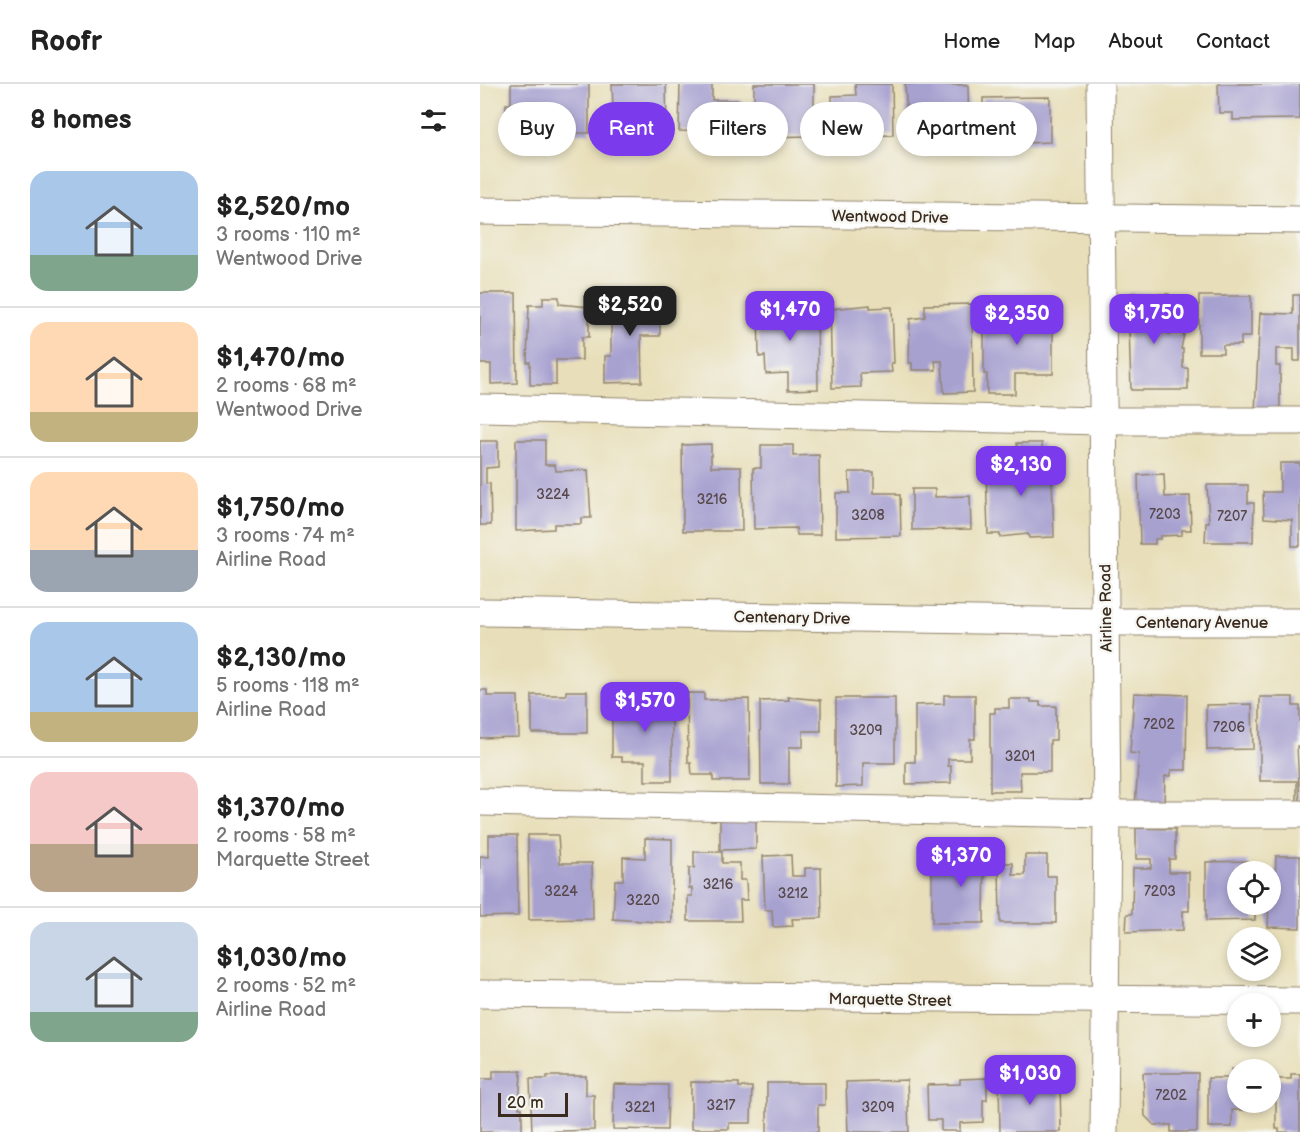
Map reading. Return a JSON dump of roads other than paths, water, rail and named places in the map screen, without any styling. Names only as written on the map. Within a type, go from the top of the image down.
[{"type":"street","name":"Airline Road","points":[[1100,84],[1107,814],[1104,1132]]},
{"type":"street","name":"Wentwood Drive","points":[[480,211],[1300,220]]},
{"type":"street","points":[[480,408],[1103,421],[1300,421]]},
{"type":"street","name":"Centenary Drive","points":[[480,612],[1105,622]]},
{"type":"street","name":"Centenary Avenue","points":[[1105,622],[1300,622]]},
{"type":"street","points":[[480,802],[1107,814],[1300,814]]},
{"type":"street","name":"Marquette Street","points":[[480,994],[1300,1001]]}]
